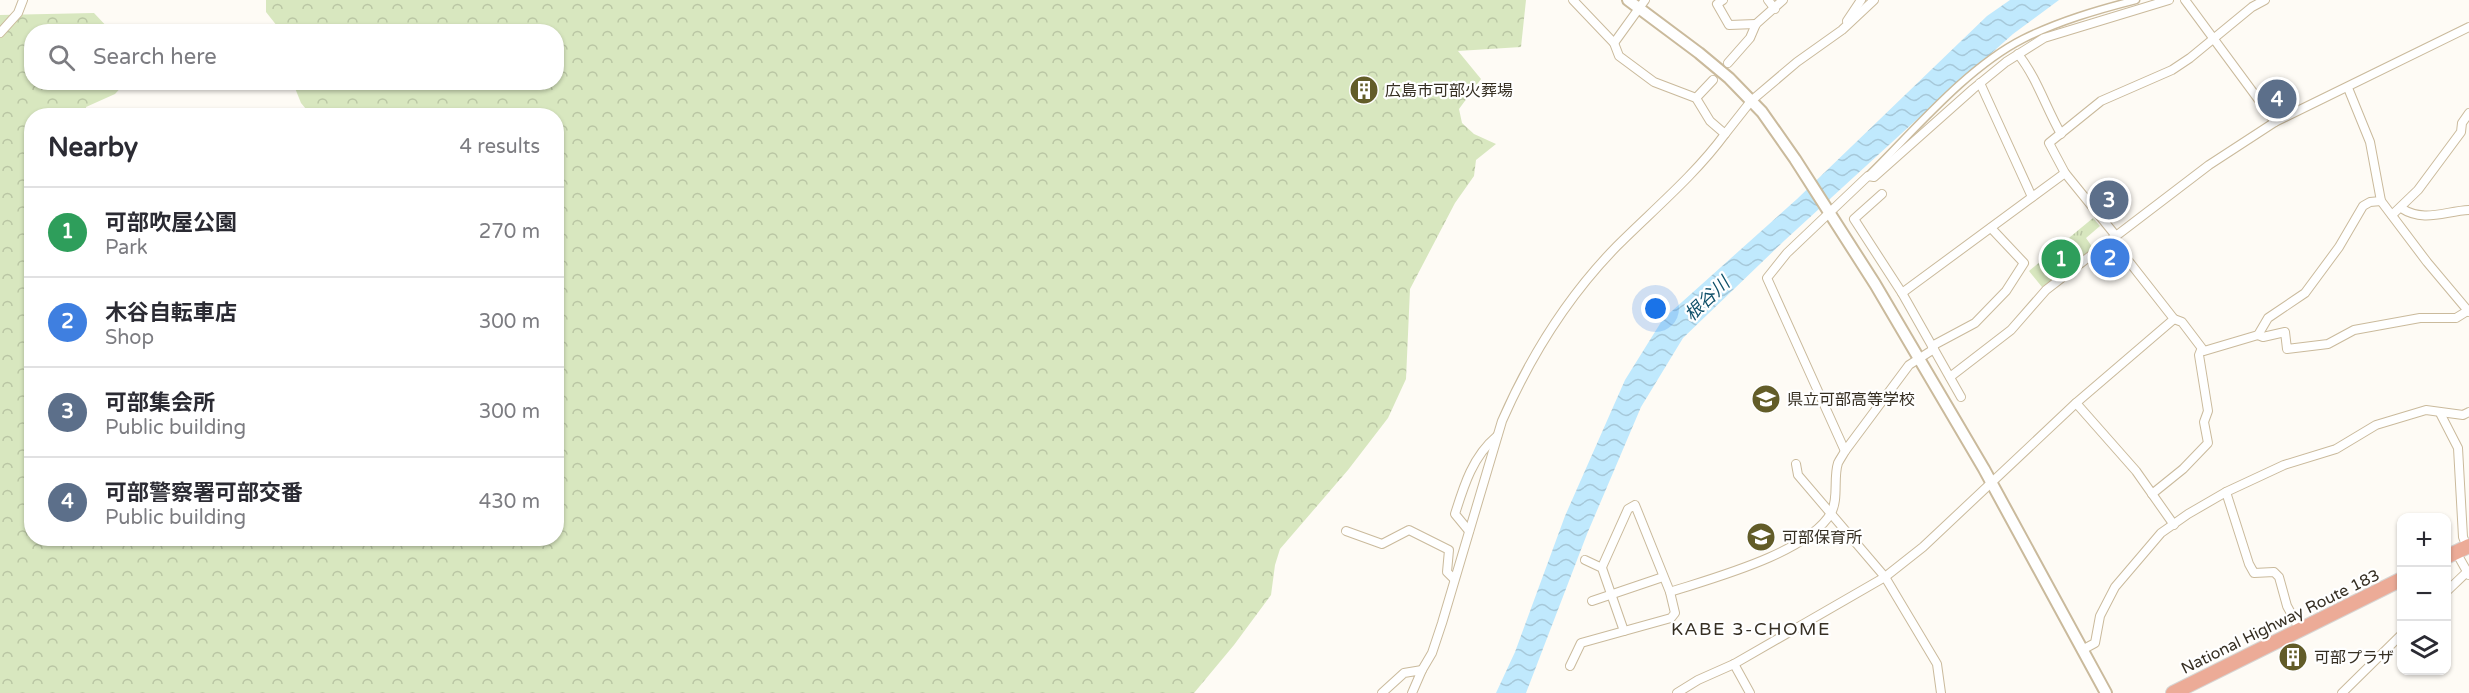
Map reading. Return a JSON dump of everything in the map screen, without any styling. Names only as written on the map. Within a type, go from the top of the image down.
[{"type":"highway","name":"National Highway Route 183","points":[[2173,693],[2397,582]]},
{"type":"street","points":[[0,33],[18,13],[23,0]]},
{"type":"street","points":[[1573,0],[1614,43],[1619,56],[1654,82],[1696,98],[1710,121],[1725,134]]},
{"type":"street","points":[[1628,0],[1642,4],[1762,112],[1828,208],[1919,358],[1992,483],[2106,693]]},
{"type":"street","points":[[1724,0],[1717,4],[1729,26],[1756,24]]},
{"type":"street","points":[[1768,0],[1775,9]]},
{"type":"street","points":[[1728,63],[1750,38],[1756,24],[1783,0]]},
{"type":"street","points":[[1842,30],[1861,0]]},
{"type":"street","points":[[1412,693],[1432,653],[1498,436],[1516,390],[1545,338],[1570,301],[1615,248],[1704,158],[1751,101],[1797,62],[1842,30],[1874,0]]},
{"type":"street","points":[[1845,451],[1767,278],[1828,208],[1868,176],[1964,82],[1995,57],[2022,40],[2060,22],[2116,2],[2136,0]]},
{"type":"street","points":[[1868,176],[1874,177],[1980,83],[2018,54],[2044,38],[2169,0]]},
{"type":"street","points":[[2185,0],[2275,122]]},
{"type":"street","points":[[2201,350],[2182,322],[2174,318],[2116,245],[2116,236],[2065,174],[2049,143],[2101,101],[2172,70],[2252,7],[2265,0]]},
{"type":"street","points":[[1614,43],[1642,4]]},
{"type":"street","points":[[1950,377],[2011,330],[2046,290],[2210,165],[2275,122],[2468,30]]},
{"type":"street","points":[[2018,54],[2036,82],[2048,112],[2061,134]]},
{"type":"street","points":[[1696,98],[1713,80]]},
{"type":"street","points":[[1980,83],[2032,198]]},
{"type":"street","points":[[2201,350],[2258,335],[2263,337],[2284,332],[2288,349],[2328,344],[2354,330],[2420,318],[2440,320],[2456,318],[2469,310],[2381,201],[2370,142],[2348,88]]},
{"type":"street","points":[[2392,215],[2418,190],[2461,132],[2462,123],[2469,113]]},
{"type":"street","points":[[1902,293],[2065,174]]},
{"type":"street","points":[[1882,195],[1854,219],[1902,293],[1961,397]]},
{"type":"street","points":[[2258,335],[2268,318],[2305,293],[2339,247],[2363,206],[2370,202],[2381,201]]},
{"type":"street","points":[[2401,208],[2417,216],[2433,217],[2450,210],[2469,210]]},
{"type":"street","points":[[1670,592],[1791,548],[1826,521],[1833,510],[1838,464],[1845,451],[1909,365],[1933,347],[1975,323],[2006,291],[2025,263],[1991,228]]},
{"type":"street","points":[[1677,693],[1698,680],[1734,664],[1885,577],[1923,547],[2076,403],[2174,318]]},
{"type":"street","points":[[2152,494],[2183,469],[2208,443],[2204,422],[2208,411],[2199,355],[2201,350]]},
{"type":"street","points":[[2076,403],[2136,471],[2174,525]]},
{"type":"street","points":[[2082,650],[2095,643],[2100,616],[2115,587],[2161,533],[2226,492],[2284,465],[2336,449],[2376,425],[2426,410],[2463,415],[2469,412]]},
{"type":"street","points":[[2440,413],[2458,448],[2463,537],[2460,550],[2468,573],[2451,588]]},
{"type":"street","points":[[1469,531],[1455,514],[1458,504],[1467,475],[1489,443],[1498,436]]},
{"type":"street","points":[[1796,464],[1798,475],[1885,577],[1937,664],[1941,693]]},
{"type":"street","points":[[2226,492],[2249,564],[2254,573],[2274,572],[2279,577],[2287,606],[2300,630]]},
{"type":"street","points":[[1570,666],[1581,643],[1671,618],[1675,613],[1670,592],[1635,505],[1628,509],[1602,567],[1624,631]]},
{"type":"street","points":[[1346,531],[1382,544],[1409,530],[1449,550],[1447,572],[1454,579]]},
{"type":"street","points":[[1585,560],[1602,567]]},
{"type":"street","points":[[1592,601],[1663,577]]},
{"type":"street","points":[[2342,693],[2397,639]]},
{"type":"street","points":[[1734,664],[1750,693]]},
{"type":"street","points":[[1388,691],[1404,673],[1422,670]]},
{"type":"green space","points":[[266,0],[1526,0],[1521,47],[1458,51],[1481,79],[1459,109],[1462,123],[1474,134],[1496,144],[1476,160],[1474,176],[1455,203],[1410,289],[1406,379],[1388,418],[1348,470],[1280,549],[1275,565],[1271,595],[1194,693],[0,693],[0,15],[94,13],[104,24],[24,24],[24,90],[119,90],[86,108],[24,108],[24,546],[564,546],[564,108],[305,108],[296,90],[564,90],[564,24],[275,24],[266,12]]},
{"type":"green space","points":[[2093,218],[2100,226],[2086,238],[2093,248],[2042,287],[2029,271]]},
{"type":"water","name":"根谷川","points":[[2010,0],[2059,0],[2013,34],[1913,123],[1785,240],[1683,338],[1641,407],[1587,534],[1526,693],[1496,693],[1515,652],[1565,516],[1625,380],[1663,319],[1797,199],[1987,16]]},
{"type":"place","name":"広島市可部火葬場","points":[[1364,90]]},
{"type":"place","name":"可部警察署可部交番","points":[[2277,99]]},
{"type":"place","name":"可部集会所","points":[[2109,200]]},
{"type":"place","name":"木谷自転車店","points":[[2110,258]]},
{"type":"place","name":"可部吹屋公園","points":[[2061,259]]},
{"type":"place","name":"県立可部高等学校","points":[[1766,399]]},
{"type":"place","name":"可部保育所","points":[[1761,537]]},
{"type":"place","name":"可部プラザ","points":[[2293,657]]},
{"type":"district","name":"KABE 3-CHOME","points":[[1751,629]]}]
